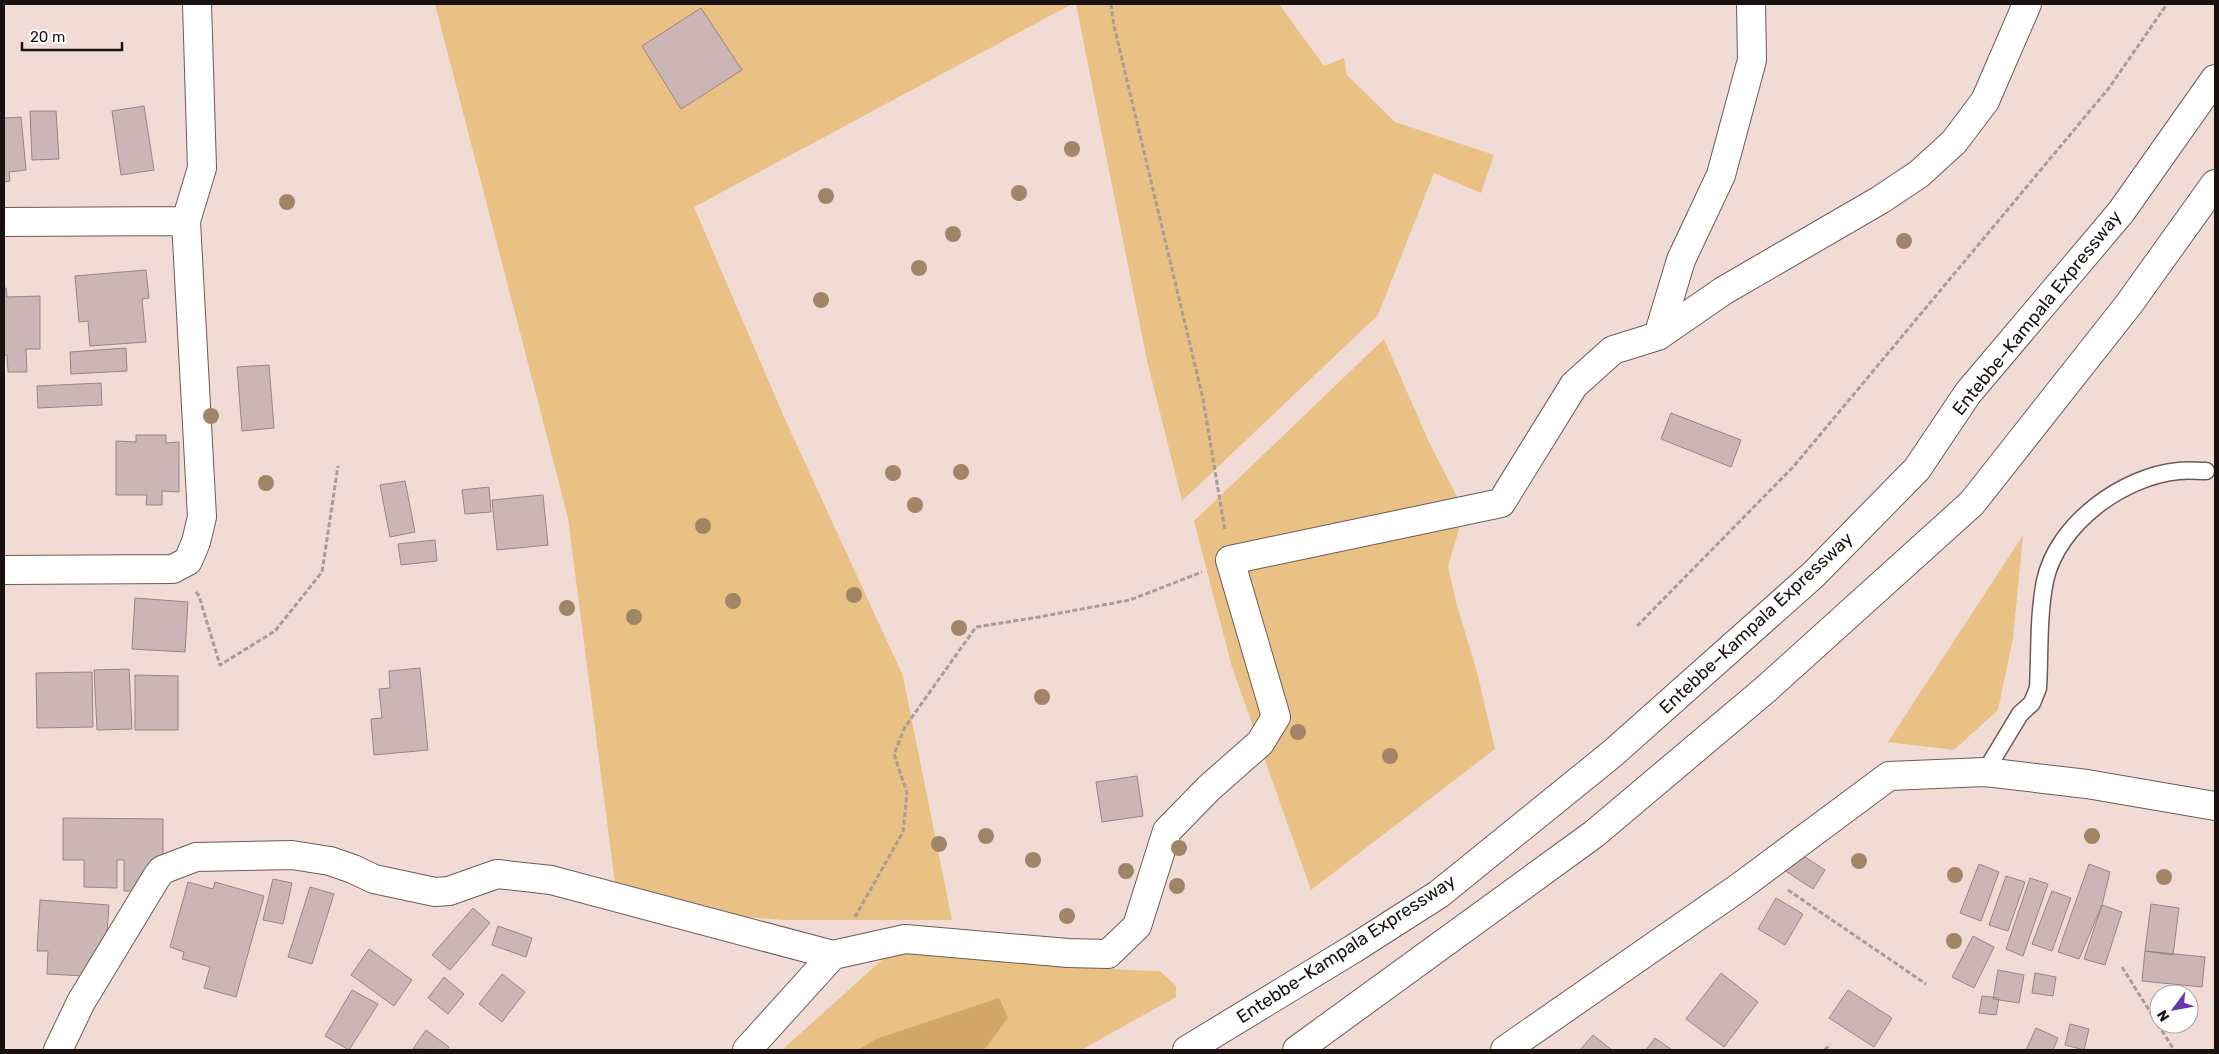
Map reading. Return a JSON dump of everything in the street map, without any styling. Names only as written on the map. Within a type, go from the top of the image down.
[{"type":"main road","points":[[4,570],[173,569],[188,561],[196,542],[202,517],[186,222],[202,168],[197,4]]},
{"type":"main road","points":[[1658,336],[1681,260],[1721,175],[1752,60],[1751,4]]},
{"type":"main road","points":[[58,1050],[81,1002],[156,878],[162,870],[196,856],[292,855],[320,859],[353,869],[374,879],[435,892],[449,891],[497,874],[551,880],[834,955],[905,940],[1068,953],[1108,954],[1137,926],[1167,831],[1209,788],[1260,743],[1276,717],[1230,560],[1501,503],[1574,385],[1613,350],[1658,336],[1723,291],[1880,200],[1919,174],[1954,142],[1985,101],[2027,4]]},
{"type":"main road","name":"Entebbe–Kampala Expressway","points":[[1187,1050],[1439,894],[1613,753],[1813,575],[1918,469],[1968,393],[2121,212],[2215,80]]},
{"type":"main road","points":[[1297,1050],[1594,834],[1766,689],[1972,503],[2129,304],[2215,184]]},
{"type":"main road","points":[[4,222],[186,222]]},
{"type":"main road","points":[[1505,1050],[1762,871],[1889,776],[1986,772],[2088,784],[2215,806]]},
{"type":"main road","points":[[747,1050],[834,955]]},
{"type":"lane","points":[[1986,772],[2020,714],[2032,703],[2038,688],[2046,580],[2056,552],[2069,530],[2097,503],[2136,484],[2178,471],[2206,471]]},
{"type":"path","points":[[834,955],[903,832],[907,793],[894,754],[906,727],[976,627],[1039,618],[1130,600],[1230,560],[1203,399],[1110,4]]},
{"type":"path","points":[[1637,626],[1794,466],[2109,88],[2167,4]]},
{"type":"path","points":[[173,569],[199,596],[220,665],[275,631],[322,572],[338,466]]},
{"type":"path","points":[[1762,871],[1838,926],[1926,984]]},
{"type":"path","points":[[2122,967],[2174,1050]]},
{"type":"path","points":[[1825,1050],[1830,1044]]},
{"type":"shaded area","points":[[435,4],[1072,4],[694,207],[784,417],[903,676],[952,920],[784,920],[618,907],[568,518]]},
{"type":"shaded area","points":[[1076,4],[1279,4],[1324,66],[1344,58],[1347,75],[1395,122],[1494,155],[1481,193],[1434,173],[1378,315],[1182,501],[1147,361]]},
{"type":"shaded area","points":[[1384,339],[1428,440],[1464,511],[1448,567],[1456,602],[1477,672],[1495,749],[1311,890],[1232,667],[1194,521]]},
{"type":"shaded area","points":[[2023,535],[2013,638],[1998,710],[1954,750],[1888,742]]},
{"type":"shaded area","points":[[905,939],[1063,965],[1160,971],[1176,986],[1176,997],[1081,1050],[782,1050]]},
{"type":"shaded area","points":[[999,998],[1008,1018],[984,1050],[858,1050],[876,1039]]},
{"type":"building","points":[[701,8],[742,70],[681,109],[642,46]]},
{"type":"building","points":[[144,106],[154,170],[121,175],[112,111]]},
{"type":"building","points":[[30,111],[56,111],[59,159],[32,160]]},
{"type":"building","points":[[21,117],[26,170],[9,172],[10,181],[4,182],[4,118]]},
{"type":"building","points":[[146,270],[149,298],[142,299],[146,342],[90,346],[88,321],[79,322],[75,276]]},
{"type":"building","points":[[4,288],[6,288],[7,297],[40,296],[40,349],[26,349],[27,372],[8,372],[7,355],[4,355]]},
{"type":"building","points":[[126,348],[127,371],[71,374],[70,352]]},
{"type":"building","points":[[269,365],[274,428],[242,431],[237,367]]},
{"type":"building","points":[[101,383],[102,405],[38,408],[37,386]]},
{"type":"building","points":[[1671,413],[1741,440],[1731,467],[1661,439]]},
{"type":"building","points":[[136,435],[166,435],[166,443],[179,442],[179,492],[162,491],[162,505],[146,505],[147,495],[116,495],[116,441],[136,442]]},
{"type":"building","points":[[405,481],[415,532],[390,537],[380,485]]},
{"type":"building","points":[[489,487],[491,512],[465,514],[462,490]]},
{"type":"building","points":[[543,495],[548,545],[497,550],[492,500]]},
{"type":"building","points":[[435,540],[437,561],[401,565],[398,544]]},
{"type":"building","points":[[135,598],[188,602],[185,652],[132,649]]},
{"type":"building","points":[[420,668],[428,750],[374,755],[371,719],[382,718],[379,689],[390,688],[389,671]]},
{"type":"building","points":[[129,669],[132,729],[97,730],[94,670]]},
{"type":"building","points":[[92,672],[93,727],[37,728],[36,673]]},
{"type":"building","points":[[135,675],[178,676],[178,730],[135,730]]},
{"type":"building","points":[[1137,776],[1143,816],[1102,822],[1096,782]]},
{"type":"building","points":[[63,818],[163,819],[163,891],[124,891],[124,860],[117,860],[117,888],[84,887],[84,860],[63,860]]},
{"type":"building","points":[[1796,851],[1825,870],[1813,889],[1784,870]]},
{"type":"building","points":[[1979,864],[1999,872],[1981,921],[1960,913]]},
{"type":"building","points":[[2089,864],[2110,872],[2102,905],[2079,959],[2058,952]]},
{"type":"building","points":[[2006,876],[2025,882],[2008,931],[1989,925]]},
{"type":"building","points":[[2030,878],[2048,884],[2023,956],[2006,949]]},
{"type":"building","points":[[273,879],[292,883],[283,924],[263,920]]},
{"type":"building","points":[[188,882],[213,889],[215,882],[264,896],[236,997],[204,988],[210,967],[182,959],[184,952],[170,947]]},
{"type":"building","points":[[310,887],[334,894],[312,964],[288,957]]},
{"type":"building","points":[[2052,891],[2071,898],[2052,951],[2032,944]]},
{"type":"building","points":[[1776,898],[1803,914],[1785,945],[1758,929]]},
{"type":"building","points":[[40,900],[109,905],[104,977],[47,974],[48,951],[37,951]]},
{"type":"building","points":[[2151,904],[2179,908],[2173,955],[2145,951]]},
{"type":"building","points":[[2102,905],[2122,912],[2105,965],[2084,959]]},
{"type":"building","points":[[473,908],[490,923],[450,970],[432,955]]},
{"type":"building","points":[[498,926],[532,938],[526,957],[492,945]]},
{"type":"building","points":[[1973,936],[1994,947],[1974,988],[1952,977]]},
{"type":"building","points":[[369,949],[412,980],[394,1006],[351,975]]},
{"type":"building","points":[[2145,951],[2205,957],[2202,987],[2199,987],[2199,984],[2142,981]]},
{"type":"building","points":[[1998,970],[2024,975],[2019,1003],[1993,999]]},
{"type":"building","points":[[1721,973],[1758,1002],[1724,1047],[1686,1019]]},
{"type":"building","points":[[2035,973],[2056,977],[2053,996],[2032,993]]},
{"type":"building","points":[[502,974],[525,992],[502,1022],[479,1004]]},
{"type":"building","points":[[444,977],[464,994],[448,1014],[428,998]]},
{"type":"building","points":[[352,990],[378,1004],[349,1050],[325,1036]]},
{"type":"building","points":[[1848,990],[1892,1018],[1874,1047],[1829,1018]]},
{"type":"building","points":[[1982,996],[1999,998],[1996,1015],[1979,1013]]},
{"type":"building","points":[[2070,1024],[2089,1029],[2084,1050],[2065,1045]]},
{"type":"building","points":[[2036,1028],[2058,1038],[2053,1050],[2026,1050]]},
{"type":"building","points":[[426,1030],[449,1047],[447,1050],[413,1049]]},
{"type":"building","points":[[1593,1035],[1612,1050],[1580,1050]]},
{"type":"building","points":[[1655,1038],[1672,1050],[1646,1050]]}]
